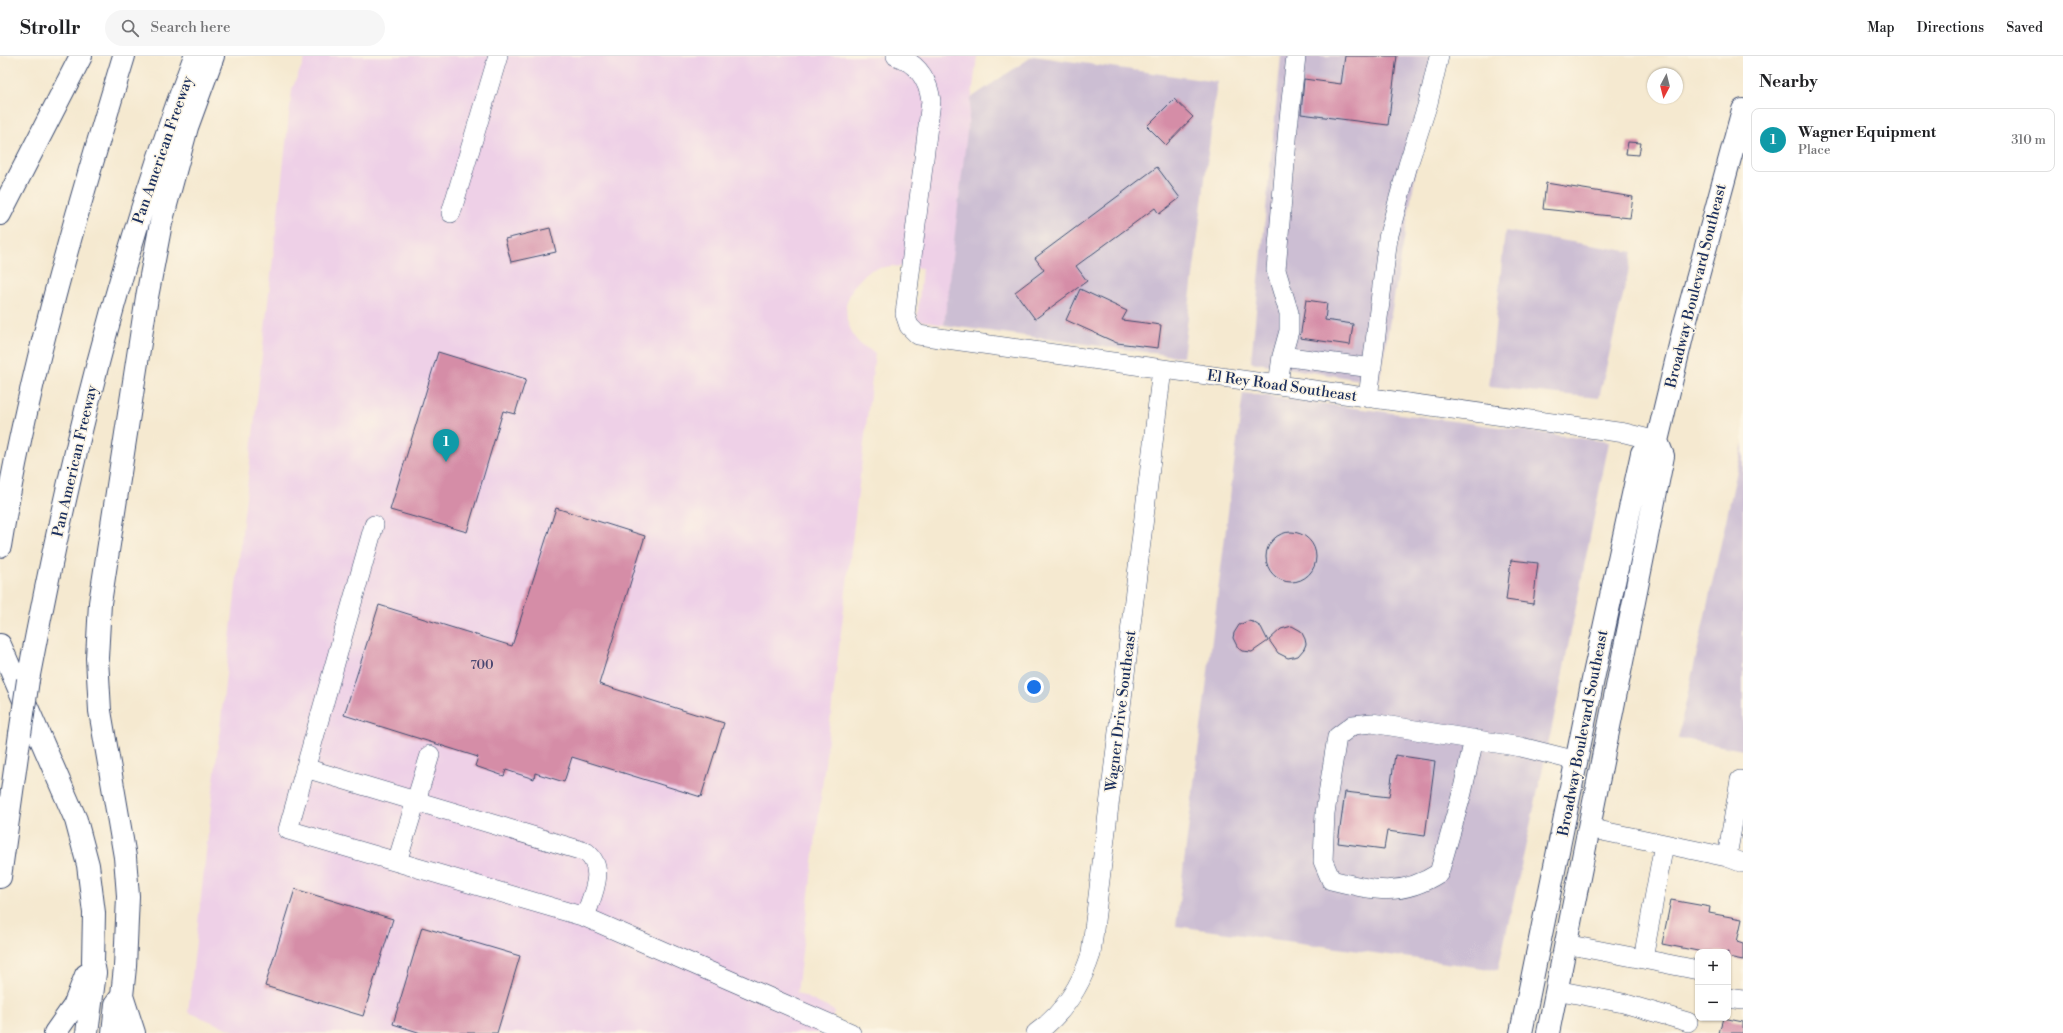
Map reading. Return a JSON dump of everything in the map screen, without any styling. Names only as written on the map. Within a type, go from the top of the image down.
[{"type":"main road","points":[[0,214],[81,56]]},
{"type":"main road","points":[[0,546],[20,443],[57,285],[124,56]]},
{"type":"main road","name":"Pan American Freeway","points":[[0,877],[28,680],[57,533],[99,360],[144,203],[170,122],[195,56]]},
{"type":"main road","points":[[134,1033],[122,996],[128,943],[128,896],[125,857],[100,711],[97,658],[100,603],[147,297],[161,223],[187,127],[213,56]]},
{"type":"main road","name":"Broadway Boulevard Southeast","points":[[1548,1033],[1616,684],[1663,456],[1658,441],[1686,320],[1743,110]]},
{"type":"main road","name":"Broadway Boulevard Southeast","points":[[1521,1033],[1593,679],[1642,453],[1658,441]]},
{"type":"main road","points":[[0,645],[76,820],[83,842],[92,888],[94,913],[92,962],[95,973],[87,1033]]},
{"type":"main road","points":[[55,1033],[74,1006],[87,971],[92,962]]},
{"type":"main road","points":[[113,1033],[116,1004],[122,996]]},
{"type":"street","points":[[450,213],[498,56]]},
{"type":"street","name":"El Rey Road Southeast","points":[[896,56],[912,64],[923,75],[927,83],[931,101],[905,314],[909,326],[918,335],[1626,433],[1658,441]]},
{"type":"street","points":[[1278,385],[1282,356],[1289,331],[1289,313],[1276,270],[1288,128],[1296,56]]},
{"type":"street","points":[[1368,398],[1388,238],[1406,172],[1428,103],[1439,56]]},
{"type":"street","points":[[1282,356],[1372,368]]},
{"type":"street","name":"Wagner Drive Southeast","points":[[1036,1033],[1051,1020],[1071,996],[1086,969],[1091,954],[1162,369]]},
{"type":"street","points":[[374,525],[288,830],[585,916],[851,1033]]},
{"type":"street","points":[[1593,679],[1616,684]]},
{"type":"street","points":[[1474,740],[1462,793],[1439,873],[1421,884],[1394,890],[1368,889],[1331,880],[1323,861],[1325,812],[1337,737],[1353,725],[1372,723],[1521,747],[1577,761]]},
{"type":"street","points":[[397,862],[430,755]]},
{"type":"street","points":[[306,768],[586,852],[594,860],[598,870],[585,916]]},
{"type":"street","points":[[1588,828],[1735,860],[1740,780]]},
{"type":"street","points":[[1643,959],[1664,844]]},
{"type":"street","points":[[1565,944],[1695,969]]},
{"type":"street","points":[[1556,990],[1623,1002],[1692,1022]]},
{"type":"street","points":[[1731,998],[1743,1000]]},
{"type":"shaded area","points":[[306,56],[977,56],[944,325],[917,320],[922,268],[891,266],[873,269],[865,274],[853,287],[846,304],[847,321],[854,337],[860,344],[875,353],[797,993],[835,1011],[825,1033],[239,1033],[188,1012],[292,89]]},
{"type":"shaded area","points":[[1033,56],[1217,82],[1183,357],[944,325],[971,98]]},
{"type":"shaded area","points":[[1281,56],[1436,56],[1379,383],[1251,362]]},
{"type":"shaded area","points":[[1505,231],[1633,252],[1599,398],[1489,387]]},
{"type":"shaded area","points":[[1243,393],[1609,442],[1552,727],[1498,970],[1176,926]]},
{"type":"shaded area","points":[[1743,443],[1743,750],[1678,738]]},
{"type":"building","points":[[1345,56],[1397,56],[1388,125],[1301,114],[1304,79],[1341,84]]},
{"type":"building","points":[[1174,99],[1193,117],[1166,145],[1147,126]]},
{"type":"building","points":[[1628,142],[1641,143],[1639,155],[1626,154]]},
{"type":"building","points":[[1157,167],[1180,198],[1159,214],[1155,208],[1076,266],[1087,281],[1035,319],[1015,292],[1044,270],[1035,258]]},
{"type":"building","points":[[1546,183],[1633,197],[1630,218],[1543,209]]},
{"type":"building","points":[[550,228],[556,252],[511,262],[505,239]]},
{"type":"building","points":[[1080,289],[1127,311],[1122,320],[1161,325],[1158,348],[1117,343],[1066,320]]},
{"type":"building","points":[[1306,300],[1327,303],[1325,320],[1353,324],[1350,345],[1300,338]]},
{"type":"building","points":[[438,352],[526,379],[515,414],[503,411],[467,532],[390,510]]},
{"type":"building","points":[[556,508],[645,536],[599,684],[724,723],[701,797],[572,757],[564,782],[535,773],[534,779],[506,770],[504,776],[475,766],[478,757],[344,715],[379,605],[512,646]]},
{"type":"building","points":[[1286,532],[1296,532],[1309,539],[1316,552],[1316,562],[1309,575],[1296,582],[1286,582],[1277,578],[1270,571],[1266,562],[1266,552],[1270,543],[1277,536]]},
{"type":"building","points":[[1511,560],[1538,563],[1533,604],[1506,600]]},
{"type":"building","points":[[1248,621],[1261,627],[1268,641],[1252,652],[1242,651],[1238,648],[1233,638],[1239,625]]},
{"type":"building","points":[[1292,626],[1301,631],[1306,644],[1298,656],[1288,658],[1278,653],[1269,640],[1281,629]]},
{"type":"building","points":[[1395,755],[1435,761],[1425,836],[1387,831],[1384,849],[1338,843],[1345,792],[1389,797]]},
{"type":"building","points":[[295,889],[393,919],[363,1016],[265,986]]},
{"type":"building","points":[[1671,900],[1710,907],[1709,913],[1742,919],[1737,942],[1743,944],[1743,960],[1731,958],[1731,949],[1695,949],[1695,950],[1662,944]]},
{"type":"building","points":[[422,927],[520,956],[497,1033],[421,1033],[393,1024]]},
{"type":"building","points":[[1731,1020],[1743,1022],[1743,1033],[1719,1033],[1722,1021],[1731,1021]]},
{"type":"place","name":"Wagner Equipment","points":[[446,462]]}]
